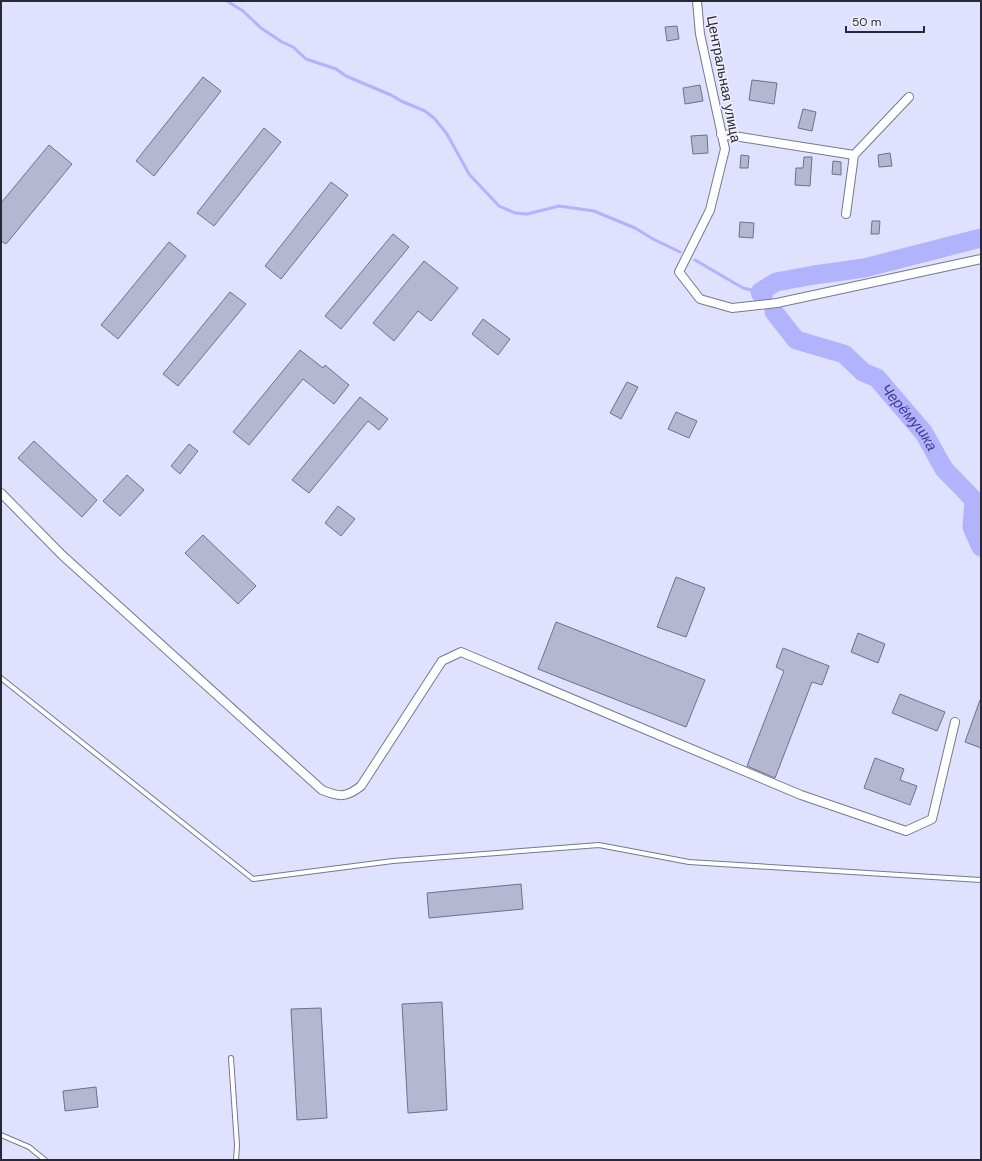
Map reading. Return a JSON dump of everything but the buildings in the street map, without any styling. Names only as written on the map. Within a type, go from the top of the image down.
[{"type":"street","name":"Центральная улица","points":[[697,1],[700,34],[725,149],[710,210],[679,272],[700,299],[732,308],[777,304],[981,259]]},
{"type":"street","points":[[846,214],[854,155],[909,97]]},
{"type":"street","points":[[721,134],[854,155]]},
{"type":"street","points":[[1,493],[74,566],[322,790],[336,796],[350,794],[361,786],[442,661],[461,652],[800,795],[906,831],[932,819],[955,722]]},
{"type":"lane","points":[[1,678],[252,879],[393,861],[599,844],[689,862],[981,880]]},
{"type":"lane","points":[[231,1058],[237,1145],[236,1160]]},
{"type":"lane","points":[[1,1135],[29,1147],[45,1160]]},
{"type":"waterway","points":[[227,1],[243,11],[261,28],[282,42],[293,47],[306,59],[336,69],[346,76],[425,111],[435,119],[447,134],[469,174],[499,206],[515,213],[527,214],[559,206],[594,211],[635,228],[653,239],[680,252]]},
{"type":"waterway","name":"Черёмушка","points":[[763,297],[760,292],[776,282],[864,268],[981,238]]},
{"type":"waterway","points":[[695,260],[743,288],[760,292]]},
{"type":"waterway","name":"Черёмушка","points":[[774,312],[796,340],[844,354],[863,372],[877,378],[924,433],[944,469],[974,500],[972,527],[981,547]]}]
